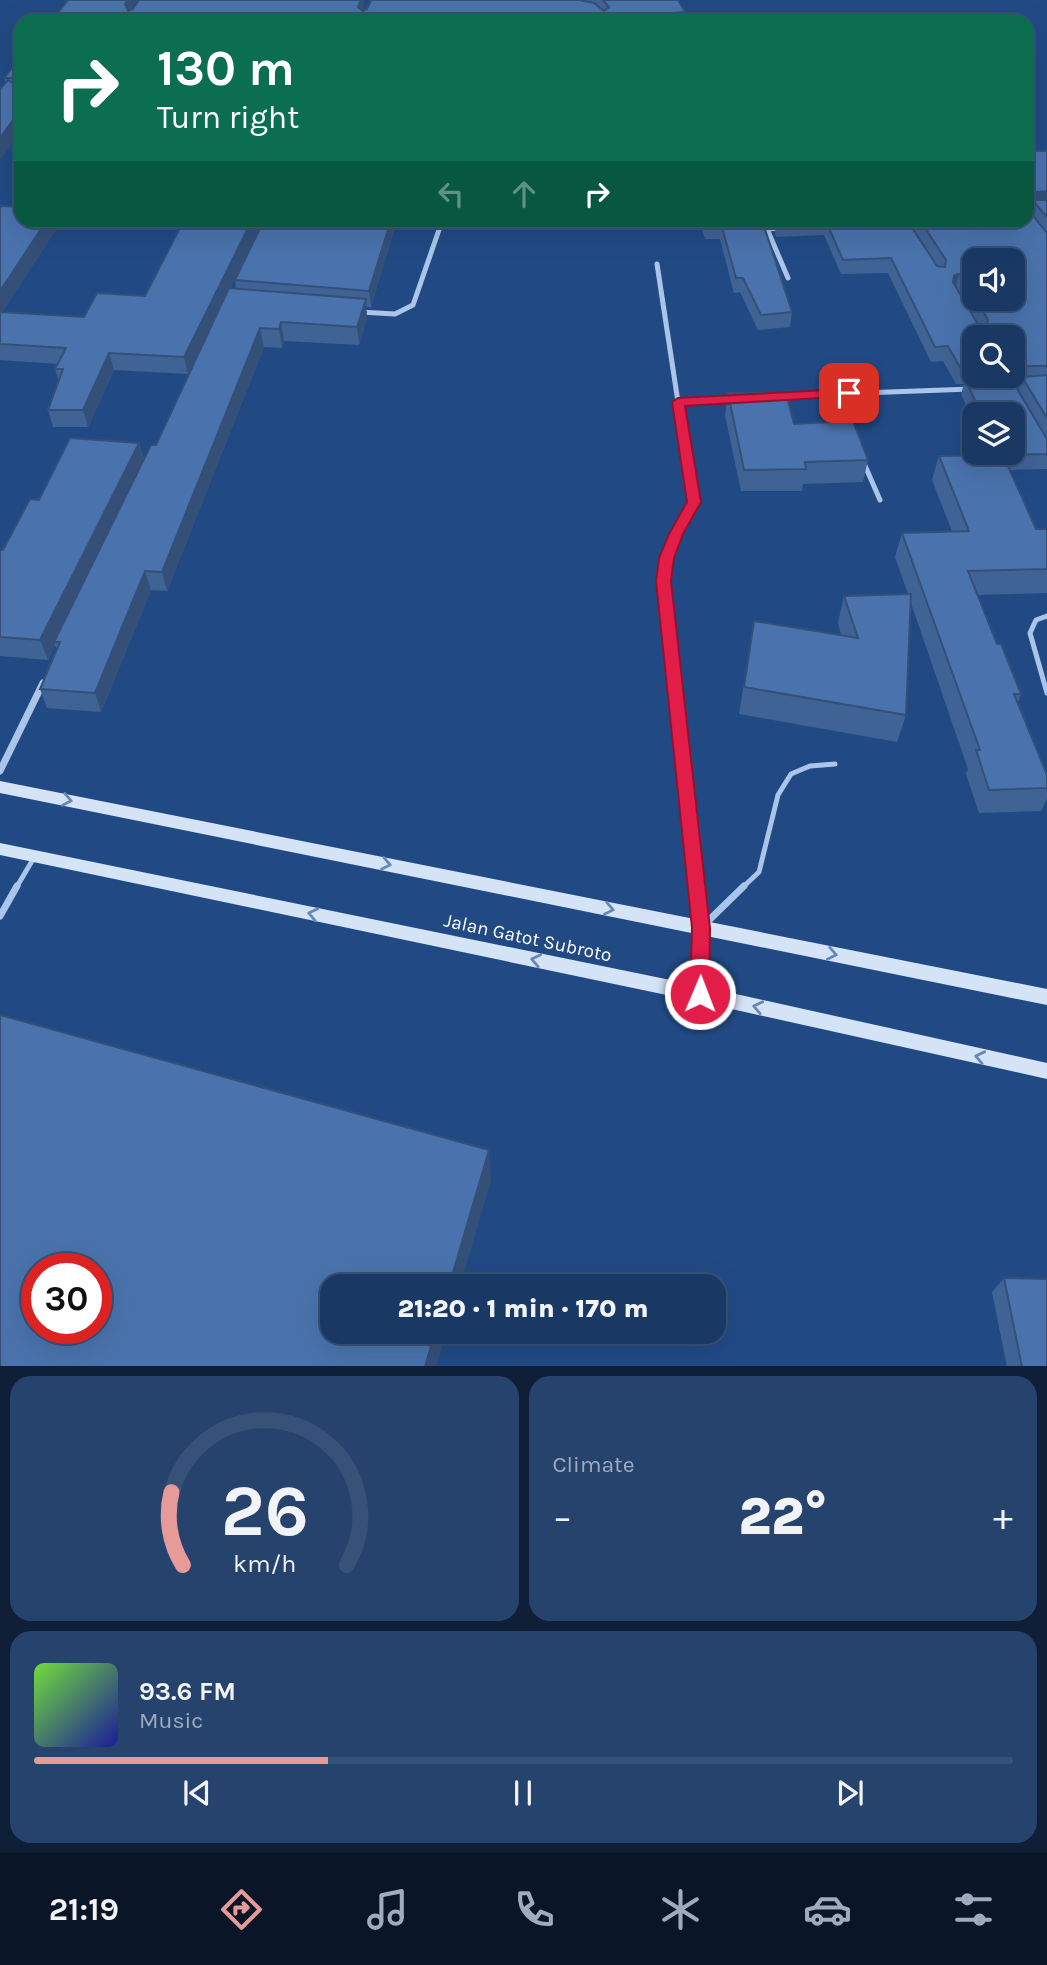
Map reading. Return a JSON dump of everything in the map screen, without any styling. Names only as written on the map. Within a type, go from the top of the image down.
[{"type":"street","points":[[348,311],[400,315],[408,311],[413,305],[439,228]]},
{"type":"street","points":[[780,228],[767,229],[788,278]]},
{"type":"street","points":[[657,264],[694,502],[676,534],[667,558],[664,581],[701,928],[700,994]]},
{"type":"street","points":[[768,397],[982,388]]},
{"type":"street","points":[[832,394],[853,441]]},
{"type":"street","points":[[678,402],[743,398]]},
{"type":"street","points":[[859,453],[880,500]]},
{"type":"street","points":[[0,771],[48,672]]},
{"type":"street","points":[[0,786],[1047,997]]},
{"type":"street","name":"Jalan Gatot Subroto","points":[[0,849],[700,994],[1047,1071]]},
{"type":"lane","points":[[1047,616],[1036,620],[1030,633],[1047,693]]},
{"type":"lane","points":[[701,928],[759,872],[778,795],[791,774],[810,766],[835,764]]},
{"type":"lane","points":[[0,916],[35,856]]},
{"type":"building","points":[[68,0],[128,0],[125,4],[128,11],[133,9],[139,0],[361,0],[358,7],[363,11],[371,0],[579,0],[594,3],[604,11],[609,7],[603,0],[678,0],[685,12],[673,14],[57,14]]},
{"type":"building","points":[[14,66],[14,78],[4,78]]},
{"type":"building","points":[[8,80],[14,84],[14,119],[0,138],[0,89]]},
{"type":"building","points":[[1034,151],[1047,151],[1047,191],[1034,192]]},
{"type":"building","points":[[1034,200],[1047,200],[1047,217]]},
{"type":"building","points":[[0,206],[14,207],[14,228],[42,228],[0,291]]},
{"type":"building","points":[[1034,217],[1047,233],[1047,366],[1025,366],[1025,325],[987,325],[988,320],[983,311],[1025,311],[1025,248],[962,248],[962,276],[959,274],[954,276],[953,282],[962,297],[962,311],[970,311],[978,325],[962,325],[961,369],[948,346],[935,347],[891,258],[843,260],[829,228],[912,228],[937,266],[945,267],[946,260],[925,228],[1034,228]]},
{"type":"building","points":[[180,228],[248,228],[184,357],[109,353],[83,410],[48,410],[63,369],[55,369],[66,348],[0,344],[0,312],[84,317],[97,293],[145,296]]},
{"type":"building","points":[[260,228],[389,228],[369,291],[235,280]]},
{"type":"building","points":[[722,228],[765,228],[792,312],[761,315],[743,278],[736,278]]},
{"type":"building","points":[[229,288],[366,299],[357,327],[281,322],[279,329],[260,328],[162,572],[145,571],[95,693],[40,689],[60,642],[54,642],[151,445],[156,445]]},
{"type":"building","points":[[1047,375],[1047,418],[1025,382],[1025,377]]},
{"type":"building","points":[[969,388],[1017,388],[1025,402],[976,402]]},
{"type":"building","points":[[728,393],[786,393],[794,424],[853,421],[868,460],[805,462],[806,469],[744,470]]},
{"type":"building","points":[[1025,402],[1047,439],[1047,454],[1025,454]]},
{"type":"building","points":[[70,438],[139,443],[40,640],[0,637],[0,550],[3,550],[30,499],[39,500]]},
{"type":"building","points":[[939,456],[962,456],[962,465],[1007,465],[1036,529],[1047,529],[1047,569],[968,571],[997,644],[1001,644],[1021,694],[1014,694],[1047,775],[1047,788],[989,790],[976,750],[980,750],[902,533],[969,531]]},
{"type":"building","points":[[911,594],[906,715],[744,687],[754,621],[858,638],[844,596]]},
{"type":"building","points":[[0,1015],[489,1150],[453,1274],[320,1274],[320,1344],[432,1344],[425,1366],[0,1366]]},
{"type":"building","points":[[1004,1278],[1047,1279],[1047,1366],[1022,1366]]},
{"type":"route","points":[[700,994],[701,928],[664,581],[667,558],[676,534],[694,502],[678,402],[849,393]]}]
